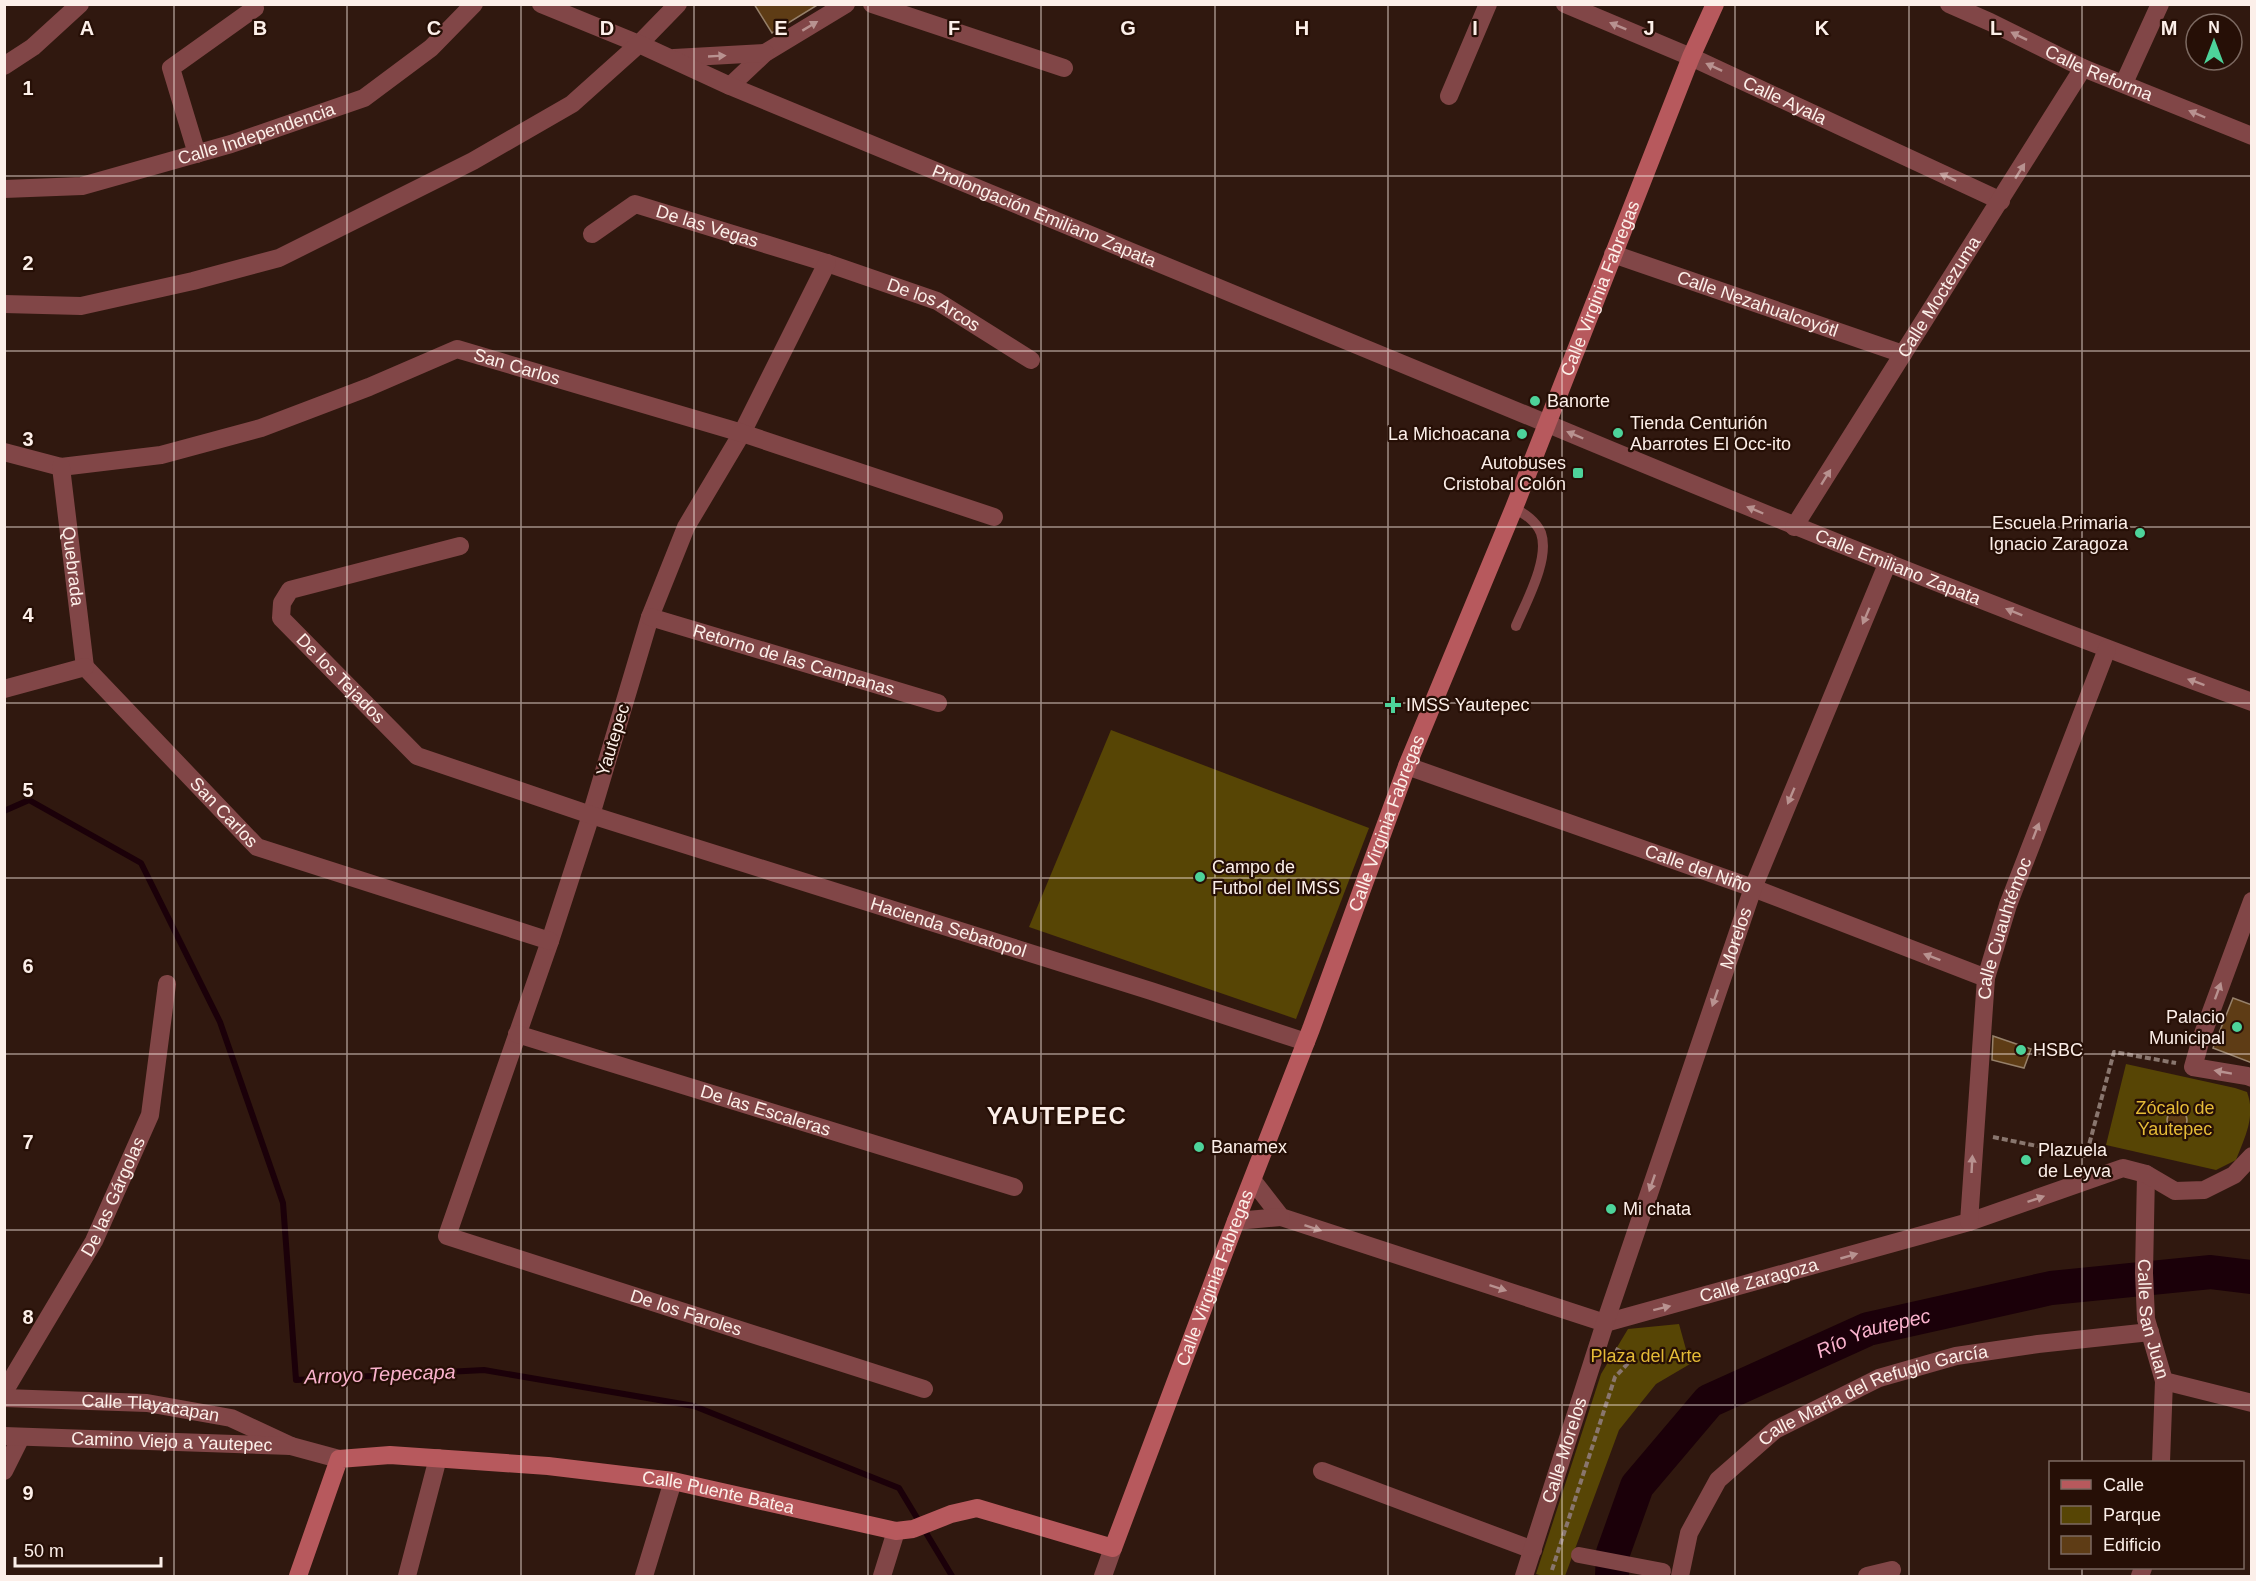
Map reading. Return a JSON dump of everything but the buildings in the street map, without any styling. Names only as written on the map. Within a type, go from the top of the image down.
[{"type":"main road","name":"Calle Virginia Fabregas","points":[[1113,1548],[1306,1042],[1407,766],[1548,424],[1691,57],[1715,4]]},
{"type":"main road","name":"Calle Puente Batea","points":[[339,1459],[390,1455],[438,1458],[548,1466],[673,1481],[905,1530]]},
{"type":"main road","points":[[298,1576],[339,1459]]},
{"type":"main road","points":[[905,1530],[951,1514],[977,1508],[1113,1548]]},
{"type":"street","points":[[4,66],[33,47],[80,4]]},
{"type":"street","name":"Calle Independencia","points":[[4,189],[82,186],[231,144],[364,99],[431,48],[474,4]]},
{"type":"street","name":"Prolongación Emiliano Zapata","points":[[541,4],[639,44],[730,86],[1548,424]]},
{"type":"street","points":[[4,304],[81,306],[193,281],[279,258],[473,161],[572,104],[639,44],[678,4]]},
{"type":"street","points":[[730,86],[765,53],[846,4]]},
{"type":"street","points":[[873,4],[1064,68]]},
{"type":"street","points":[[1449,96],[1488,4]]},
{"type":"street","name":"Calle Ayala","points":[[1565,4],[1691,57],[2001,201]]},
{"type":"street","name":"Calle Reforma","points":[[1950,4],[1993,13],[2083,68],[2252,136]]},
{"type":"street","points":[[2124,83],[2160,4]]},
{"type":"street","points":[[197,154],[171,68],[255,8]]},
{"type":"street","points":[[669,58],[765,53]]},
{"type":"street","name":"Calle Moctezuma","points":[[1794,527],[2083,68]]},
{"type":"street","name":"De las Vegas","points":[[592,234],[635,204],[827,263]]},
{"type":"street","name":"Calle Nezahualcoyótl","points":[[1613,254],[1903,354]]},
{"type":"street","name":"De los Arcos","points":[[827,263],[937,301],[1031,360]]},
{"type":"street","name":"Yautepec","points":[[447,1236],[550,941],[591,815],[650,617],[686,527],[742,433],[827,263]]},
{"type":"street","name":"San Carlos","points":[[4,452],[61,467],[161,455],[261,428],[369,387],[457,349],[742,433],[994,517]]},
{"type":"street","name":"Calle Emiliano Zapata","points":[[1548,424],[1794,527],[2107,649],[2252,702]]},
{"type":"street","name":"Quebrada","points":[[61,467],[85,667]]},
{"type":"street","name":"De los Tejados","points":[[460,546],[291,590],[282,603],[281,618],[417,756],[591,815]]},
{"type":"street","name":"Morelos","points":[[1602,1332],[1753,888],[1888,562]]},
{"type":"street","name":"Retorno de las Campanas","points":[[650,617],[938,703]]},
{"type":"street","name":"Calle Cuauhtémoc","points":[[1969,1222],[1986,978],[2008,905],[2107,649]]},
{"type":"street","points":[[4,689],[85,667]]},
{"type":"street","name":"San Carlos","points":[[85,667],[257,847],[550,941]]},
{"type":"street","name":"Calle del Niño","points":[[1407,766],[1753,888],[1986,978]]},
{"type":"street","name":"Hacienda Sebatopol","points":[[591,815],[1306,1042]]},
{"type":"street","points":[[2252,901],[2200,1039],[2193,1067],[2252,1078]]},
{"type":"street","name":"De las Gárgolas","points":[[4,1392],[94,1241],[150,1115],[167,984]]},
{"type":"street","name":"De las Escaleras","points":[[517,1034],[1014,1187]]},
{"type":"street","name":"Calle Zaragoza","points":[[1602,1332],[1969,1222],[2123,1168],[2146,1174],[2175,1191],[2204,1190],[2234,1175],[2252,1156]]},
{"type":"street","name":"Calle San Juan","points":[[2146,1174],[2144,1272],[2148,1325],[2164,1381],[2161,1461]]},
{"type":"street","points":[[1253,1180],[1281,1217]]},
{"type":"street","points":[[1236,1221],[1281,1217],[1602,1332]]},
{"type":"street","name":"De los Faroles","points":[[447,1236],[924,1389]]},
{"type":"street","name":"Calle María del Refugio García","points":[[1671,1574],[1689,1533],[1718,1480],[1775,1430],[1879,1378],[1956,1356],[2148,1325]]},
{"type":"street","name":"Calle Morelos","points":[[1524,1576],[1602,1332]]},
{"type":"street","points":[[2164,1381],[2252,1403]]},
{"type":"street","name":"Calle Tlayacapan","points":[[4,1398],[147,1403],[231,1418],[291,1446]]},
{"type":"street","points":[[4,1471],[13,1436]]},
{"type":"street","name":"Camino Viejo a Yautepec","points":[[13,1436],[291,1446],[339,1459]]},
{"type":"street","points":[[407,1576],[438,1458]]},
{"type":"street","points":[[1322,1471],[1533,1550]]},
{"type":"street","points":[[644,1576],[673,1481]]},
{"type":"street","points":[[882,1576],[905,1530]]},
{"type":"street","points":[[1103,1576],[1113,1548]]},
{"type":"street","points":[[1579,1555],[1671,1574]]},
{"type":"street","points":[[1867,1576],[1892,1570]]},
{"type":"lane","points":[[1514,508],[1532,519],[1541,534],[1542,560],[1516,626]]},
{"type":"path","points":[[1974,1133],[2086,1156],[2114,1052],[2193,1067]]},
{"type":"path","points":[[1552,1570],[1615,1377],[1633,1358],[1602,1332]]},
{"type":"green space","name":"Campo de Futbol del IMSS","points":[[1111,730],[1369,828],[1296,1019],[1029,927]]},
{"type":"green space","name":"Zócalo de Yautepec","points":[[2126,1064],[2247,1092],[2250,1118],[2236,1160],[2216,1170],[2106,1145]]},
{"type":"green space","name":"Plaza del Arte","points":[[1679,1324],[1690,1364],[1656,1384],[1619,1430],[1565,1576],[1536,1574],[1601,1374],[1628,1329]]},
{"type":"waterway","name":"Arroyo Tepecapa","points":[[4,811],[29,800],[141,863],[220,1022],[283,1203],[296,1380],[484,1370],[694,1406],[899,1488],[952,1576]]},
{"type":"waterway","name":"Río Yautepec","points":[[1612,1576],[1613,1553],[1637,1486],[1709,1401],[1868,1329],[2051,1288],[2211,1272],[2252,1277]]},
{"type":"place","name":"Banorte","points":[[1535,401]]},
{"type":"place","name":"Tienda Centurión Abarrotes El Occ-ito","points":[[1618,433]]},
{"type":"place","name":"La Michoacana","points":[[1522,434]]},
{"type":"place","name":"Autobuses Cristobal Colón","points":[[1578,473]]},
{"type":"place","name":"Escuela Primaria Ignacio Zaragoza","points":[[2140,533]]},
{"type":"place","name":"IMSS Yautepec","points":[[1393,705]]},
{"type":"place","name":"Campo de Futbol del IMSS","points":[[1200,877]]},
{"type":"place","name":"Palacio Municipal","points":[[2237,1027]]},
{"type":"place","name":"HSBC","points":[[2021,1050]]},
{"type":"place","name":"Banamex","points":[[1199,1147]]},
{"type":"place","name":"Plazuela de Leyva","points":[[2026,1160]]},
{"type":"place","name":"Mi chata","points":[[1611,1209]]},
{"type":"district","name":"YAUTEPEC","points":[[1057,1115]]}]
